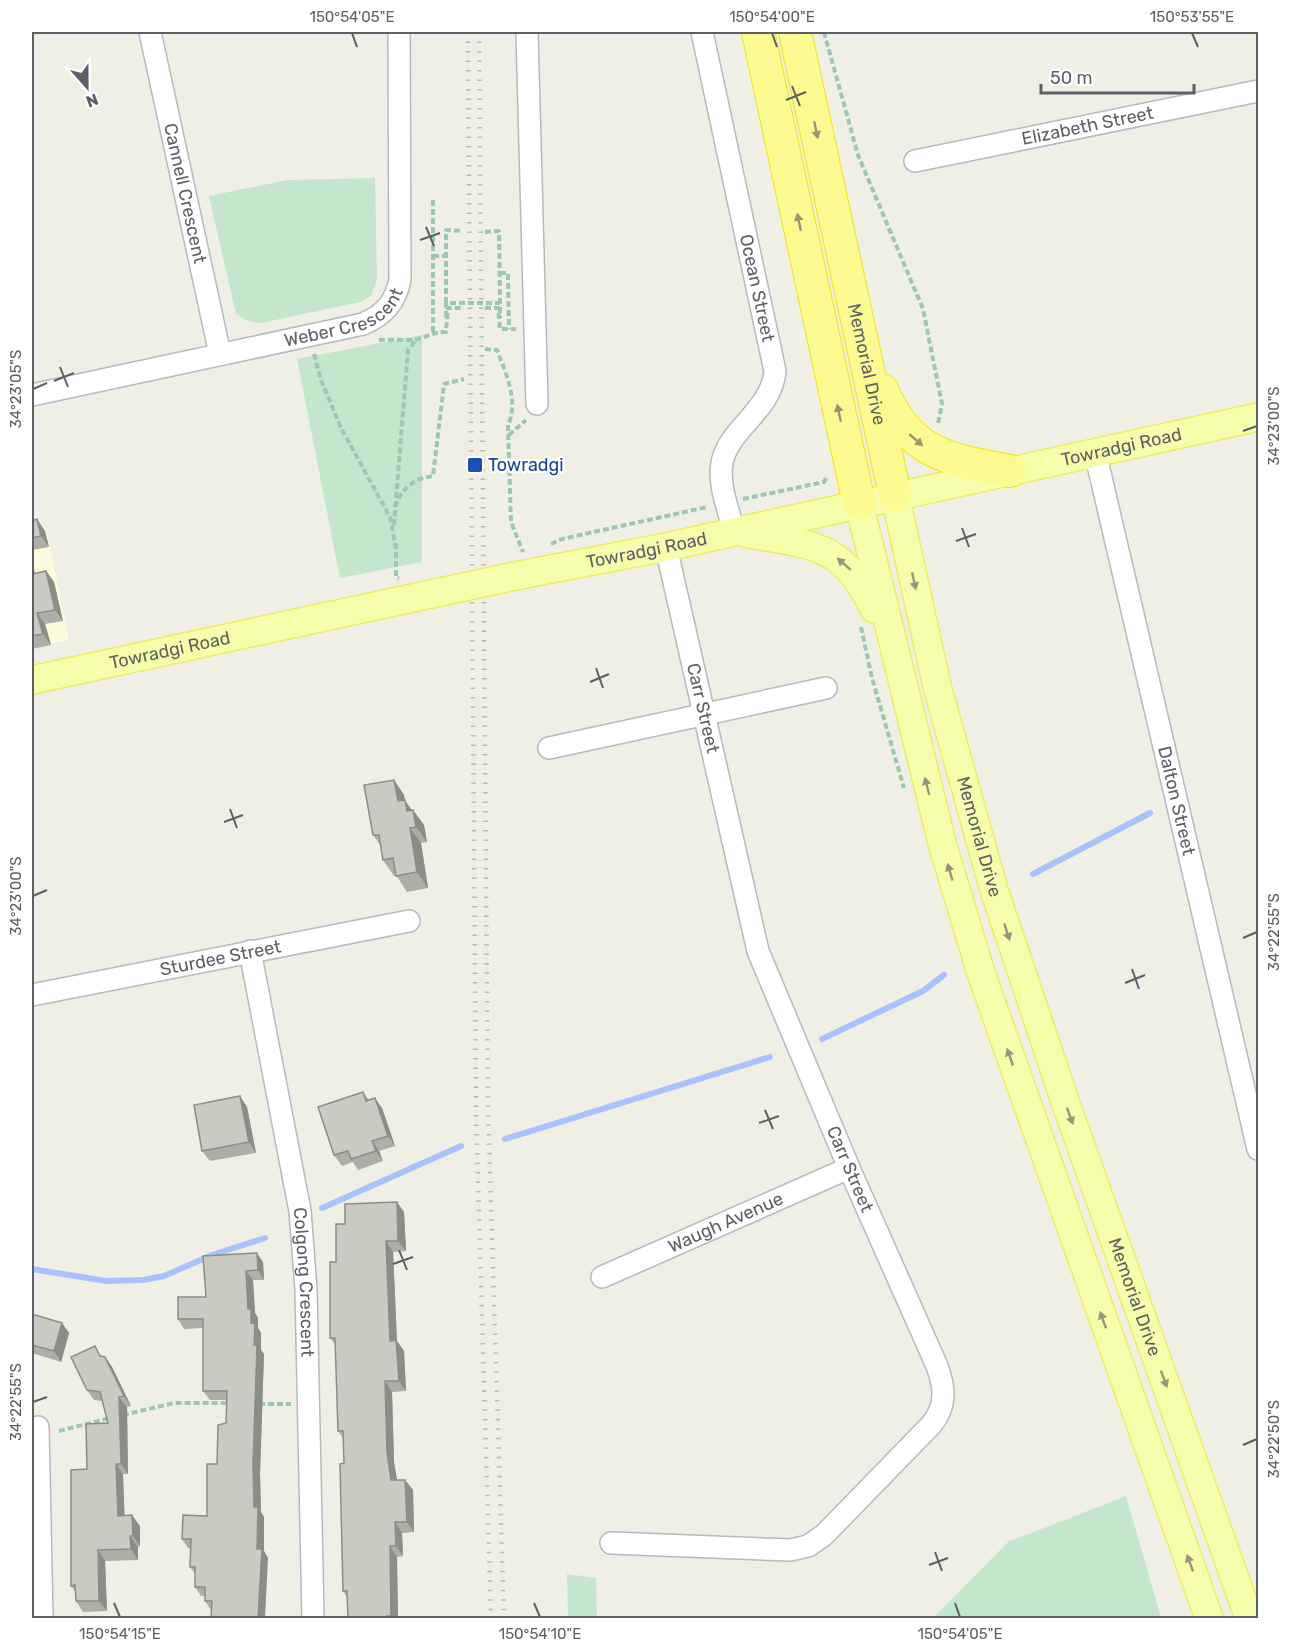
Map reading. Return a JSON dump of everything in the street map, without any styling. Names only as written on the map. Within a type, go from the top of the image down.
[{"type":"highway","name":"Memorial Drive","points":[[758,32],[859,503]]},
{"type":"highway","name":"Memorial Drive","points":[[795,32],[895,495]]},
{"type":"highway","points":[[860,333],[888,403],[910,436],[935,453],[949,459],[1010,471]]},
{"type":"main road","name":"Towradgi Road","points":[[32,680],[431,594],[520,567],[666,547],[1258,417]]},
{"type":"main road","name":"Memorial Drive","points":[[895,495],[937,686],[994,890],[1041,1034],[1249,1618]]},
{"type":"main road","name":"Memorial Drive","points":[[859,503],[898,671],[942,843],[981,973],[1209,1618]]},
{"type":"main road","points":[[734,532],[822,548],[845,564],[864,588],[898,671]]},
{"type":"street","name":"Cannell Crescent","points":[[150,32],[220,354]]},
{"type":"street","name":"Weber Crescent","points":[[32,395],[220,354],[315,346],[376,319],[386,311],[398,291],[399,32]]},
{"type":"street","points":[[527,32],[537,404]]},
{"type":"street","name":"Ocean Street","points":[[702,32],[775,371],[774,381],[765,400],[733,441],[722,461],[722,483],[734,532]]},
{"type":"street","name":"Elizabeth Street","points":[[915,161],[1258,91]]},
{"type":"street","name":"Dalton Street","points":[[1095,452],[1258,1149]]},
{"type":"street","name":"Carr Street","points":[[611,1543],[790,1550],[808,1546],[824,1535],[939,1416],[944,1396],[941,1377],[849,1168],[758,951],[666,547]]},
{"type":"street","points":[[549,748],[826,688]]},
{"type":"street","name":"Sturdee Street","points":[[32,995],[409,921]]},
{"type":"street","name":"Colgong Crescent","points":[[250,951],[300,1211],[306,1288],[314,1618]]},
{"type":"street","name":"Waugh Avenue","points":[[602,1277],[849,1168]]},
{"type":"street","points":[[38,1432],[42,1618]]},
{"type":"path","points":[[824,32],[858,155],[923,309],[942,404],[941,417],[934,432]]},
{"type":"path","points":[[433,198],[433,332]]},
{"type":"path","points":[[406,578],[396,578],[393,512],[408,350],[416,340],[433,332],[446,332],[446,230],[464,231]]},
{"type":"path","points":[[485,231],[499,231],[500,318],[498,308],[485,308]]},
{"type":"path","points":[[433,256],[445,256]]},
{"type":"path","points":[[500,273],[508,273],[509,329]]},
{"type":"path","points":[[446,303],[500,303]]},
{"type":"path","points":[[446,318],[448,308],[464,308]]},
{"type":"path","points":[[375,340],[398,338],[416,340]]},
{"type":"path","points":[[315,346],[334,413],[384,503],[394,533]]},
{"type":"path","points":[[485,349],[497,350],[508,378],[514,414],[508,425],[511,522],[520,567]]},
{"type":"path","points":[[393,512],[400,495],[410,483],[433,476],[444,384],[464,379]]},
{"type":"path","points":[[544,548],[561,539],[824,482],[827,475]]},
{"type":"path","points":[[860,622],[900,782]]},
{"type":"path","points":[[255,1404],[309,1402]]},
{"type":"path","points":[[38,1432],[174,1403],[232,1403]]},
{"type":"shaded area","points":[[375,178],[377,280],[371,296],[360,302],[261,323],[248,321],[236,314],[209,196],[288,180]]},
{"type":"shaded area","points":[[422,335],[422,562],[340,578],[297,359]]},
{"type":"shaded area","points":[[46,529],[69,640],[32,647],[32,532]]},
{"type":"shaded area","points":[[1126,1496],[1161,1618],[933,1618],[1008,1542]]},
{"type":"shaded area","points":[[567,1574],[596,1578],[597,1618],[568,1618]]},
{"type":"building","points":[[37,519],[41,536],[32,538],[32,521]]},
{"type":"building","points":[[46,571],[55,610],[37,613],[43,634],[32,636],[32,574]]},
{"type":"building","points":[[394,780],[398,801],[405,800],[407,811],[413,810],[416,827],[410,828],[417,872],[396,876],[393,858],[383,860],[379,835],[373,835],[364,785]]},
{"type":"building","points":[[363,1092],[366,1101],[375,1098],[388,1136],[372,1141],[376,1151],[351,1159],[348,1151],[334,1155],[318,1107]]},
{"type":"building","points":[[240,1096],[249,1142],[202,1151],[194,1105]]},
{"type":"building","points":[[397,1202],[398,1241],[386,1241],[390,1341],[396,1340],[399,1381],[385,1381],[387,1452],[391,1480],[405,1480],[407,1522],[395,1522],[396,1546],[390,1546],[391,1616],[387,1618],[348,1618],[347,1591],[343,1591],[340,1464],[344,1463],[343,1431],[338,1431],[335,1338],[330,1338],[330,1262],[336,1262],[336,1224],[345,1224],[345,1204]]},
{"type":"building","points":[[257,1253],[258,1270],[246,1271],[248,1309],[251,1309],[251,1323],[255,1324],[254,1345],[257,1345],[253,1464],[254,1507],[258,1507],[257,1549],[262,1549],[258,1618],[211,1618],[212,1601],[205,1601],[205,1587],[195,1587],[195,1567],[190,1567],[191,1539],[182,1539],[183,1515],[207,1516],[207,1464],[217,1464],[218,1425],[226,1423],[227,1391],[203,1391],[203,1319],[178,1319],[178,1297],[206,1297],[203,1256]]},
{"type":"building","points":[[32,1314],[62,1323],[54,1351],[32,1345]]},
{"type":"building","points":[[95,1346],[100,1356],[105,1357],[124,1396],[119,1397],[121,1464],[116,1464],[118,1516],[132,1515],[133,1536],[130,1536],[131,1549],[98,1550],[99,1601],[76,1601],[75,1585],[71,1586],[71,1470],[87,1469],[86,1424],[108,1423],[100,1392],[87,1390],[71,1357]]},
{"type":"waterway","points":[[1033,874],[1150,813]]},
{"type":"waterway","points":[[822,1039],[923,991],[944,975]]},
{"type":"waterway","points":[[505,1139],[770,1057]]},
{"type":"waterway","points":[[322,1208],[461,1146]]},
{"type":"waterway","points":[[32,1269],[106,1281],[143,1280],[164,1276],[212,1255],[265,1238]]},
{"type":"railway","points":[[468,32],[476,1112],[491,1618]]},
{"type":"railway","points":[[479,32],[488,1108],[504,1618]]},
{"type":"place","name":"Towradgi","points":[[475,465]]}]
